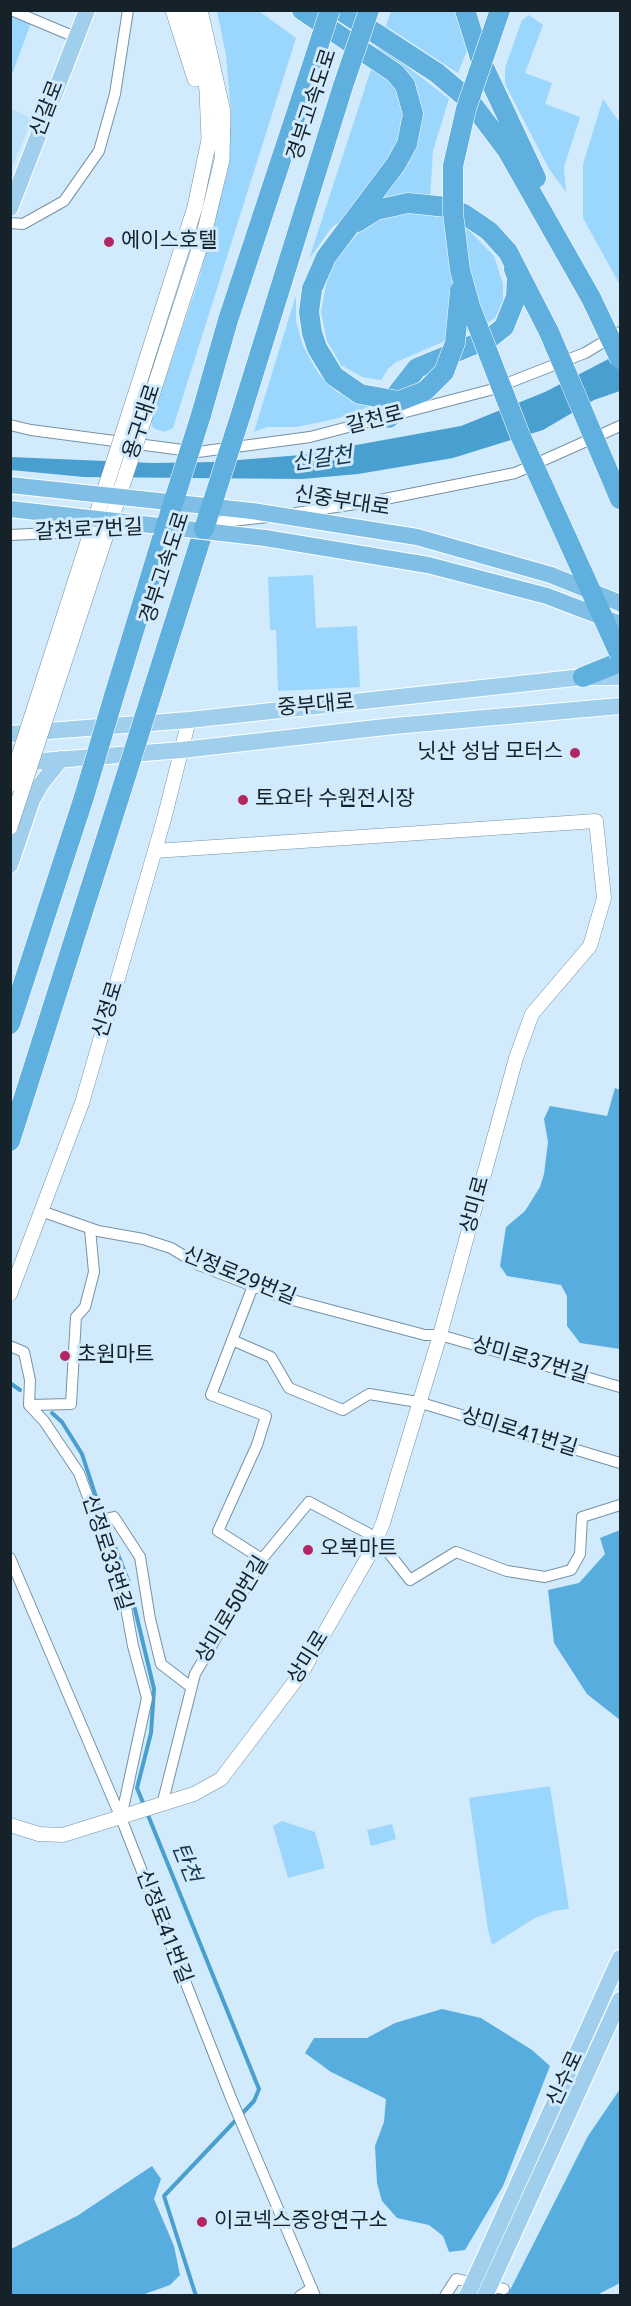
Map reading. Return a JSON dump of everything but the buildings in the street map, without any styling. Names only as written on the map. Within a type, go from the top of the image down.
[{"type":"highway","points":[[302,10],[395,73],[405,85],[411,99],[412,129],[407,144],[384,182],[320,268],[312,289],[309,312],[312,333],[321,356],[334,376],[360,394],[399,401],[425,392],[440,378],[450,360],[458,329],[460,270]]},
{"type":"highway","name":"경부고속도로","points":[[10,1024],[84,797],[228,320],[330,10]]},
{"type":"highway","points":[[340,10],[437,73],[471,101],[507,150],[591,298]]},
{"type":"highway","name":"경부고속도로","points":[[10,1141],[369,10]]},
{"type":"highway","points":[[465,10],[481,61],[621,358]]},
{"type":"highway","points":[[500,10],[466,109],[453,166],[453,213],[460,270],[470,306],[520,435],[621,655]]},
{"type":"highway","points":[[338,241],[360,219],[393,204],[429,204],[447,207],[470,218],[489,231],[508,252],[549,332],[621,499]]},
{"type":"highway","points":[[389,418],[396,395],[417,368],[490,338],[504,327],[513,307],[517,286],[508,252]]},
{"type":"highway","name":"신중부대로","points":[[10,485],[252,511],[417,537],[551,574],[621,603]]},
{"type":"highway","points":[[10,508],[265,538],[428,564],[536,592],[621,624]]},
{"type":"highway","points":[[583,677],[621,662]]},
{"type":"main road","name":"신갈로","points":[[10,208],[87,10]]},
{"type":"main road","points":[[150,347],[200,144],[194,72],[173,10]]},
{"type":"main road","name":"용구대로","points":[[10,827],[141,401],[150,347],[204,175],[209,140],[207,90],[200,57],[185,10]]},
{"type":"main road","name":"용구대로","points":[[10,784],[141,401],[204,234],[222,160],[223,112],[200,10]]},
{"type":"main road","name":"중부대로","points":[[10,734],[189,720],[583,677],[621,677]]},
{"type":"main road","name":"중부대로","points":[[10,764],[182,750],[621,705]]},
{"type":"main road","points":[[585,707],[621,716]]},
{"type":"main road","points":[[10,864],[32,800],[62,759]]},
{"type":"main road","name":"신수로","points":[[519,2201],[621,1959]]},
{"type":"main road","name":"신수로","points":[[519,2201],[621,2000]]},
{"type":"main road","points":[[466,2295],[519,2201]]},
{"type":"main road","points":[[485,2295],[519,2201]]},
{"type":"street","points":[[11,10],[75,37]]},
{"type":"street","points":[[10,223],[22,224],[64,201],[99,151],[115,94],[128,10]]},
{"type":"street","name":"갈천로","points":[[10,425],[31,430],[198,452],[310,437],[490,390],[585,352],[621,332]]},
{"type":"street","name":"갈천로7번길","points":[[10,535],[63,534],[252,520],[375,501],[515,473],[621,426]]},
{"type":"street","name":"신정로","points":[[10,1294],[82,1103],[155,851],[189,720]]},
{"type":"street","name":"상미로","points":[[10,1825],[39,1834],[63,1835],[194,1794],[221,1779],[302,1672],[377,1538],[440,1335],[516,1058],[532,1014],[590,946],[603,905],[596,821],[155,851]]},
{"type":"street","name":"신정로29번길","points":[[41,1211],[90,1229],[143,1239],[171,1248],[199,1265],[281,1297],[425,1335],[440,1335]]},
{"type":"street","points":[[10,1346],[24,1352],[30,1380],[29,1405],[71,1404],[76,1317],[85,1307],[94,1272],[90,1229]]},
{"type":"street","points":[[253,1286],[211,1395],[266,1416],[257,1445],[218,1531],[262,1559]]},
{"type":"street","name":"상미로37번길","points":[[440,1335],[621,1387]]},
{"type":"street","name":"상미로41번길","points":[[232,1341],[271,1357],[289,1388],[343,1410],[369,1394],[418,1402],[621,1463]]},
{"type":"street","name":"신정로33번길","points":[[29,1405],[44,1421],[79,1473],[123,1590],[133,1646],[147,1698],[121,1818]]},
{"type":"street","name":"상미로50번길","points":[[162,1805],[195,1674],[262,1559],[309,1502],[377,1538]]},
{"type":"street","points":[[377,1538],[410,1580],[456,1552],[507,1571],[545,1577],[571,1570],[580,1554],[582,1517],[621,1505]]},
{"type":"street","points":[[97,1521],[114,1517],[140,1557],[150,1619],[162,1664],[191,1687]]},
{"type":"street","name":"신정로41번길","points":[[10,1558],[121,1818],[244,2131],[313,2292]]},
{"type":"street","points":[[445,2295],[456,2279],[504,2289]]},
{"type":"street","points":[[300,2295],[313,2292]]},
{"type":"shaded area","points":[[217,11],[259,11],[296,38],[173,428],[164,432],[153,428],[151,422],[199,279],[228,170],[231,113],[226,55]]},
{"type":"shaded area","points":[[391,11],[458,11],[461,32],[468,48],[458,73],[386,26]]},
{"type":"shaded area","points":[[11,15],[31,23],[11,77]]},
{"type":"shaded area","points":[[529,15],[543,25],[525,73],[552,83],[545,104],[580,117],[564,167],[566,192],[549,169],[505,84],[505,68],[522,20]]},
{"type":"shaded area","points":[[379,45],[449,99],[433,151],[430,196],[354,212],[332,227],[309,259]]},
{"type":"shaded area","points":[[603,99],[620,123],[620,285],[583,218],[583,164]]},
{"type":"shaded area","points":[[11,108],[32,119],[11,170]]},
{"type":"shaded area","points":[[406,213],[445,217],[463,224],[494,256],[503,284],[503,301],[495,318],[487,323],[396,362],[381,380],[362,377],[341,365],[327,341],[321,312],[326,285],[333,263],[359,232],[380,218]]},
{"type":"shaded area","points":[[296,295],[296,321],[303,346],[318,373],[337,392],[371,405],[354,414],[326,421],[296,427],[267,427],[254,432]]},
{"type":"shaded area","points":[[313,575],[316,628],[357,626],[360,687],[278,691],[276,630],[270,630],[268,577]]},
{"type":"shaded area","points":[[615,1088],[620,1090],[620,1349],[580,1343],[567,1326],[567,1296],[561,1285],[507,1276],[500,1266],[506,1227],[525,1211],[540,1187],[548,1142],[544,1119],[550,1106],[607,1116]]},
{"type":"shaded area","points":[[620,1530],[620,1720],[587,1694],[554,1643],[548,1590],[579,1583],[605,1554],[600,1538]]},
{"type":"shaded area","points":[[550,1786],[569,1909],[554,1911],[535,1918],[492,1945],[469,1798]]},
{"type":"shaded area","points":[[282,1821],[315,1832],[325,1868],[288,1878],[273,1826]]},
{"type":"shaded area","points":[[392,1824],[396,1839],[371,1846],[367,1830]]},
{"type":"shaded area","points":[[442,2009],[481,2018],[532,2050],[550,2066],[503,2186],[465,2250],[449,2252],[443,2236],[429,2225],[397,2218],[382,2201],[377,2183],[375,2146],[384,2122],[386,2099],[331,2072],[305,2053],[314,2038],[367,2038],[395,2023]]},
{"type":"shaded area","points":[[620,2089],[620,2283],[597,2295],[507,2296],[588,2136]]},
{"type":"shaded area","points":[[152,2166],[161,2179],[154,2199],[174,2246],[180,2275],[170,2285],[142,2295],[11,2295],[11,2249],[77,2216]]},
{"type":"water","name":"신갈천","points":[[620,353],[620,391],[594,400],[543,430],[453,458],[358,474],[302,479],[84,477],[11,470],[10,457],[153,463],[213,462],[301,455],[461,426],[545,392]]},
{"type":"waterway","name":"탄천","points":[[10,1383],[20,1390]]},
{"type":"waterway","name":"탄천","points":[[52,1413],[62,1422],[82,1454],[99,1506],[128,1580],[154,1689],[151,1733],[137,1788],[259,2089],[254,2101],[164,2196],[196,2296]]},
{"type":"place","name":"에이스호텔","points":[[109,242]]},
{"type":"place","name":"닛산 성남 모터스","points":[[575,753]]},
{"type":"place","name":"토요타 수원전시장","points":[[243,800]]},
{"type":"place","name":"초원마트","points":[[65,1356]]},
{"type":"place","name":"오복마트","points":[[308,1550]]},
{"type":"place","name":"이코넥스중앙연구소","points":[[202,2222]]}]
